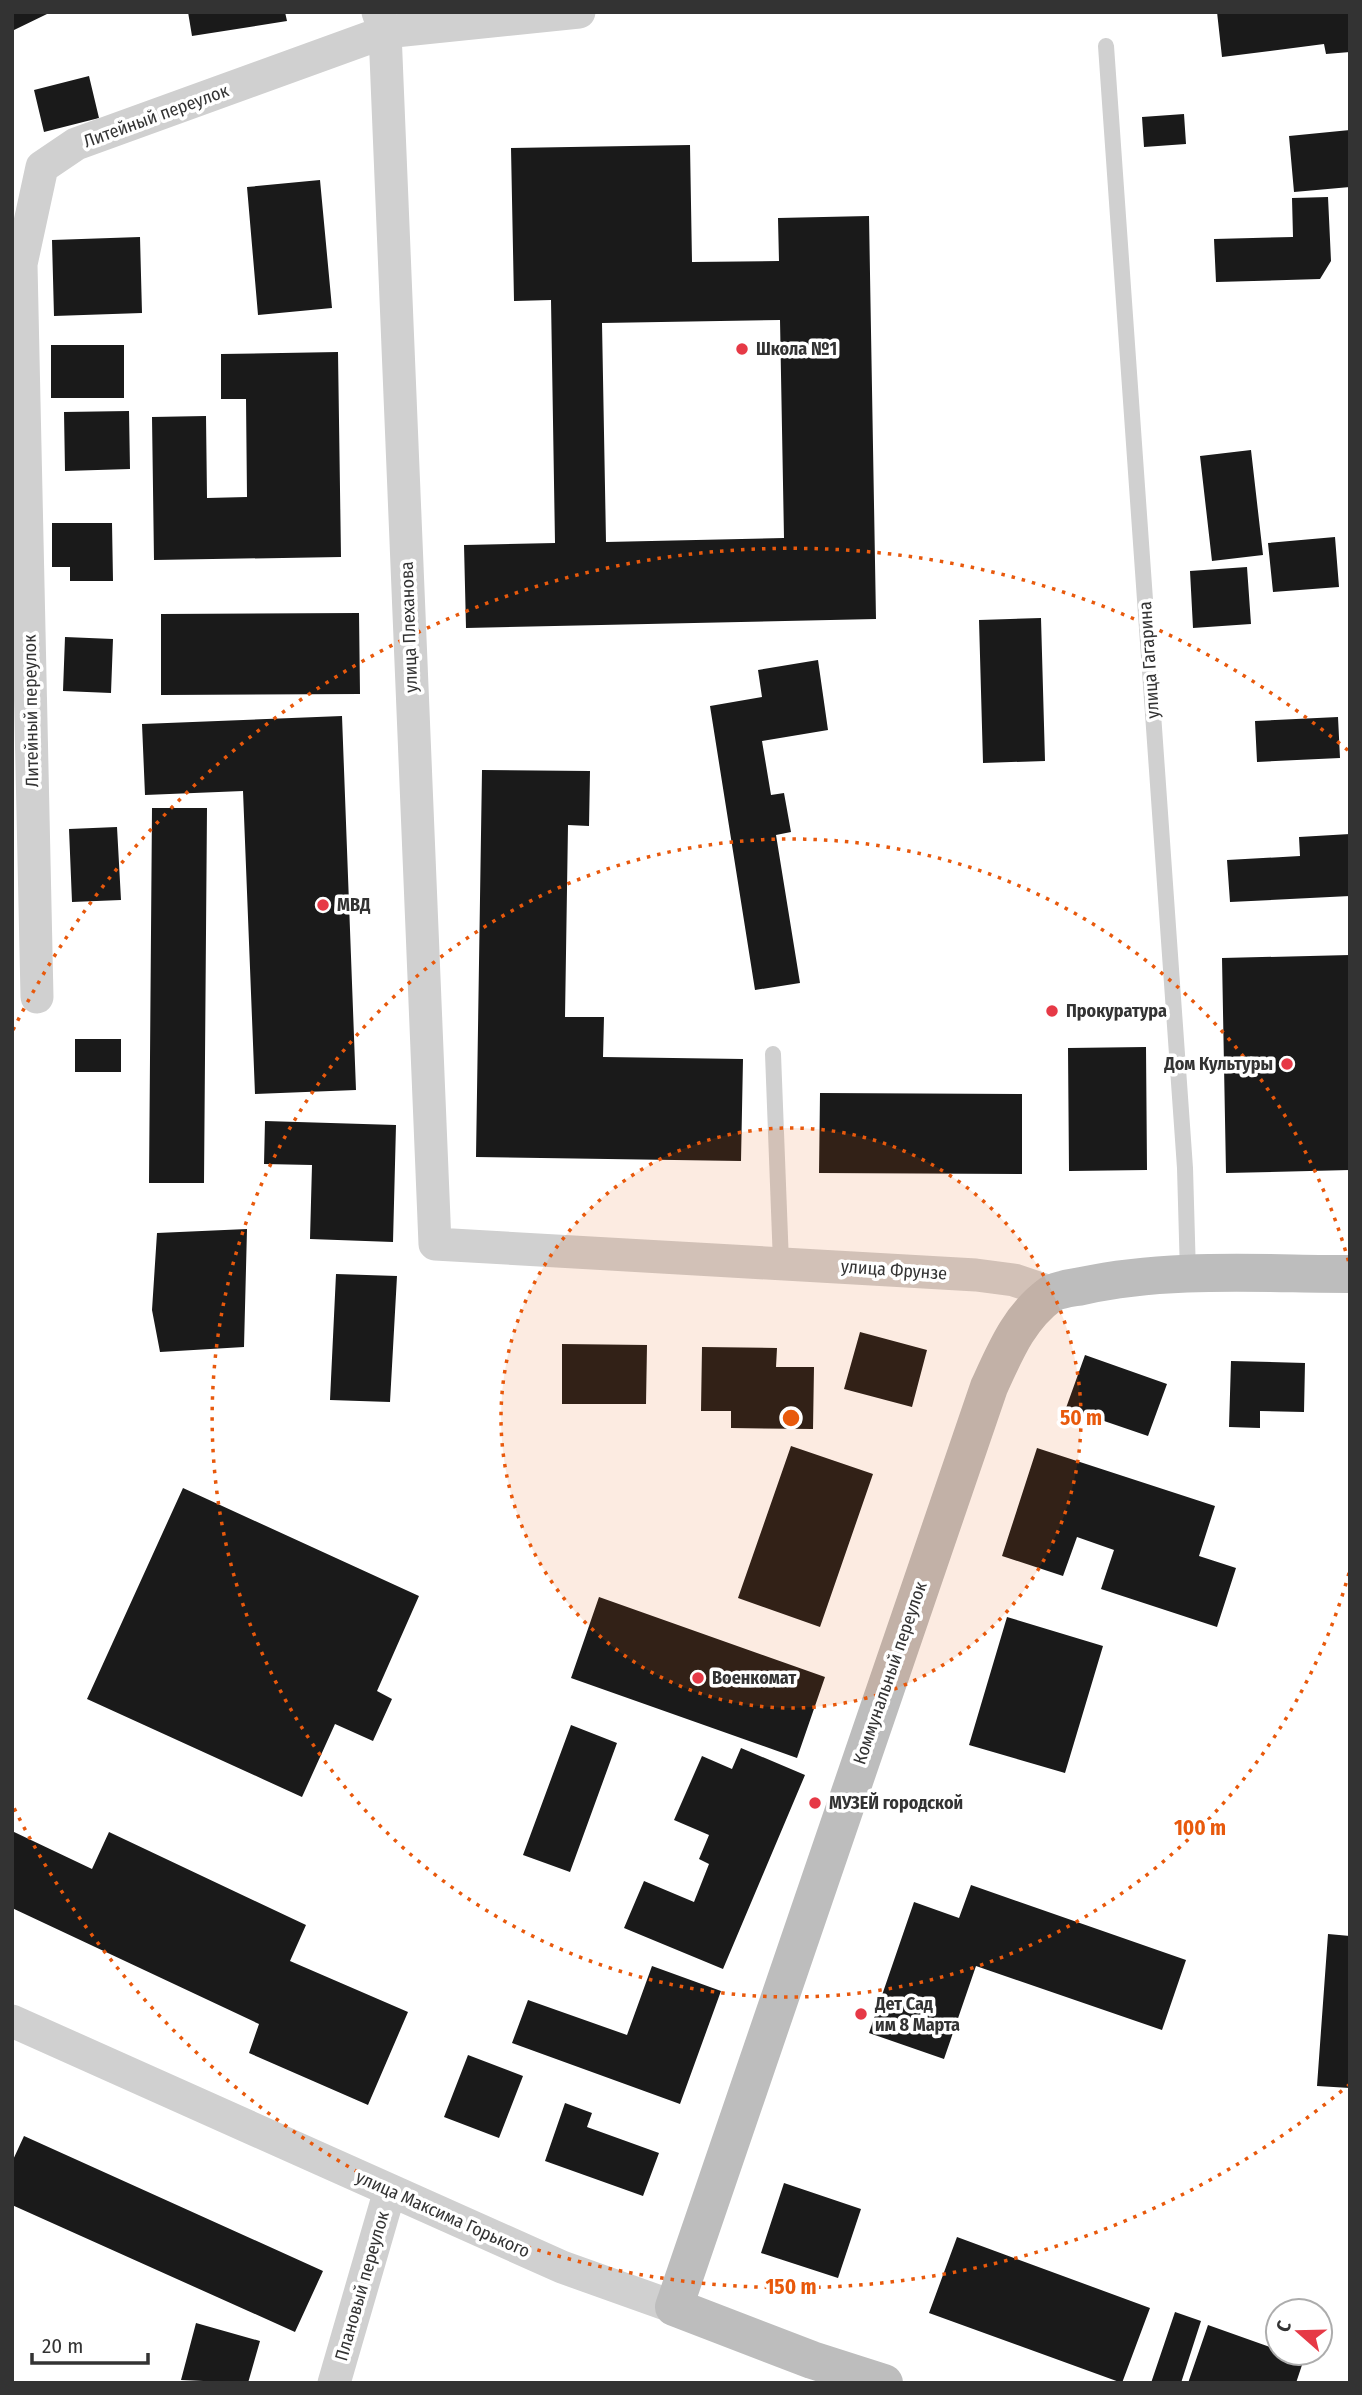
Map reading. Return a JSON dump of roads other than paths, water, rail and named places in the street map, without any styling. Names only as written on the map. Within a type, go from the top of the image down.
[{"type":"street","name":"Литейный переулок","points":[[37,997],[21,264],[42,167],[76,144],[382,22],[579,12]]},
{"type":"street","name":"улица Плеханова","points":[[382,22],[435,1244]]},
{"type":"street","name":"улица Фрунзе","points":[[435,1244],[976,1275],[1014,1280],[1053,1293]]},
{"type":"street","points":[[1053,1293],[1105,1281],[1188,1274],[1350,1275]]},
{"type":"street","name":"Коммунальный переулок","points":[[674,2307],[984,1398],[1009,1342],[1026,1317],[1053,1293]]},
{"type":"street","name":"улица Максима Горького","points":[[12,2021],[562,2266],[812,2360],[884,2383]]},
{"type":"street","name":"Плановый переулок","points":[[334,2383],[390,2190]]},
{"type":"lane","name":"улица Гагарина","points":[[1106,46],[1184,1154],[1188,1274]]},
{"type":"lane","points":[[773,1054],[781,1263]]},
{"type":"place","name":"Школа №1","points":[[742,349]]},
{"type":"place","name":"МВД","points":[[323,905]]},
{"type":"place","name":"Прокуратура","points":[[1052,1011]]},
{"type":"place","name":"Дом Культуры","points":[[1287,1064]]},
{"type":"place","name":"Военкомат","points":[[698,1678]]},
{"type":"place","name":"МУЗЕЙ городской","points":[[815,1803]]},
{"type":"place","name":"Дет Сад им 8 Марта","points":[[861,2014]]}]
